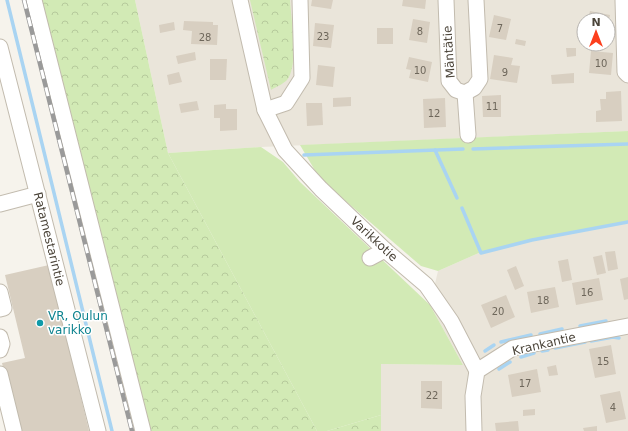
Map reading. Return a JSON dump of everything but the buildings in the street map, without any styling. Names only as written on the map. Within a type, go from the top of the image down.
[{"type":"street","points":[[34,0],[143,431]]},
{"type":"street","name":"Varikkotie","points":[[240,0],[265,110],[285,150],[321,189],[384,250],[426,285],[451,322],[477,372]]},
{"type":"street","points":[[265,110],[286,103],[302,78],[300,0]]},
{"type":"street","name":"Mäntätie","points":[[446,0],[449,81],[456,90],[465,93],[474,88],[480,79],[476,0]]},
{"type":"street","points":[[623,0],[626,72],[628,75]]},
{"type":"street","name":"Ratamestarintie","points":[[0,47],[38,194],[53,268],[98,431]]},
{"type":"street","points":[[465,93],[468,135]]},
{"type":"street","points":[[0,204],[38,194]]},
{"type":"street","points":[[370,258],[384,250]]},
{"type":"street","points":[[0,292],[4,308],[0,309]]},
{"type":"street","name":"Krankantie","points":[[477,372],[513,348],[628,326]]},
{"type":"street","points":[[0,337],[2,344],[0,350]]},
{"type":"street","points":[[474,431],[473,396],[477,372]]},
{"type":"street","points":[[0,374],[14,431]]},
{"type":"shaded area","points":[[135,0],[628,0],[628,131],[261,147],[168,153]]},
{"type":"shaded area","points":[[628,221],[628,431],[381,431],[381,364],[463,365],[430,305],[438,271],[481,252]]},
{"type":"green space","points":[[38,0],[135,0],[168,153],[317,431],[149,431]]},
{"type":"green space","points":[[250,0],[290,0],[293,64],[291,73],[287,80],[271,90]]},
{"type":"green space","points":[[628,131],[628,221],[481,252],[438,271],[421,266],[320,179],[300,145]]},
{"type":"green space","points":[[261,147],[283,162],[300,182],[430,305],[463,365],[381,364],[381,415],[327,431],[317,431],[168,153]]},
{"type":"green space","points":[[381,415],[381,431],[327,431]]},
{"type":"waterway","points":[[7,0],[112,431]]},
{"type":"waterway","points":[[473,149],[628,144]]},
{"type":"waterway","points":[[304,155],[463,149]]},
{"type":"waterway","points":[[435,150],[457,198]]},
{"type":"waterway","points":[[462,208],[481,253],[532,240],[628,222]]},
{"type":"waterway","points":[[580,326],[606,321]]},
{"type":"waterway","points":[[540,334],[562,329]]},
{"type":"waterway","points":[[501,342],[531,335]]},
{"type":"waterway","points":[[591,341],[613,337],[619,338]]},
{"type":"waterway","points":[[555,348],[585,342]]},
{"type":"waterway","points":[[485,351],[494,345]]},
{"type":"waterway","points":[[542,351],[548,350]]},
{"type":"waterway","points":[[521,357],[534,353]]},
{"type":"waterway","points":[[499,369],[510,362]]},
{"type":"railway","points":[[24,0],[132,431]]},
{"type":"place","name":"VR, Oulun varikko","points":[[40,323]]}]
